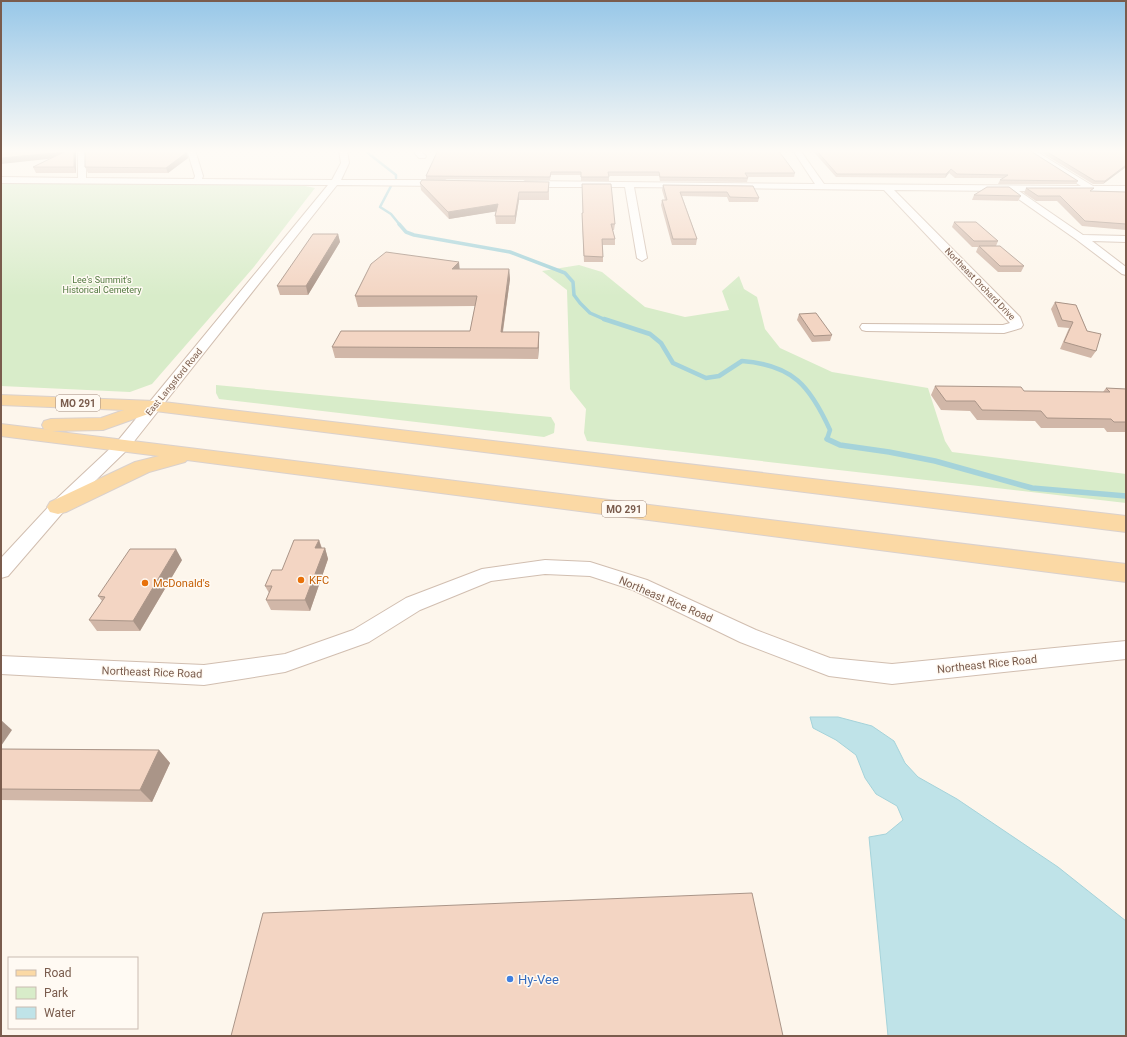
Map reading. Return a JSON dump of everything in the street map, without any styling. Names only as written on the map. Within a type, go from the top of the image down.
[{"type":"main road","name":"MO 291","points":[[1,400],[155,406],[1126,524]]},
{"type":"main road","points":[[1,424],[66,426],[103,424],[155,406]]},
{"type":"main road","name":"MO 291","points":[[1,430],[1126,573]]},
{"type":"main road","points":[[58,507],[142,467],[165,460],[194,455]]},
{"type":"street","name":"East Langsford Road","points":[[1,570],[58,507],[122,446],[321,198]]},
{"type":"street","points":[[631,198],[642,258]]},
{"type":"street","name":"Northeast Orchard Drive","points":[[866,328],[1004,330],[1017,325],[1016,320],[897,198]]},
{"type":"street","points":[[1024,198],[1081,238],[1126,272]]},
{"type":"street","points":[[1081,238],[1126,239]]},
{"type":"street","name":"Northeast Rice Road","points":[[1,665],[204,675],[285,663],[361,636],[413,604],[489,574],[545,567],[590,569],[640,585],[748,636],[829,666],[892,674],[1126,650]]},
{"type":"green space","name":"Lee's Summit's Historical Cemetery","points":[[1,198],[307,198],[253,268],[152,384],[130,392],[1,386]]},
{"type":"green space","points":[[579,265],[602,272],[645,307],[685,317],[729,310],[722,291],[739,276],[744,289],[757,297],[765,329],[780,348],[832,372],[928,388],[945,441],[952,452],[1126,474],[1126,503],[587,441],[584,433],[586,409],[570,389],[567,290],[542,271]]},
{"type":"green space","points":[[216,385],[551,417],[555,424],[554,433],[544,437],[219,399],[216,393]]},
{"type":"water","points":[[810,717],[838,717],[872,726],[894,741],[905,763],[918,777],[957,799],[1058,867],[1126,921],[1126,1036],[888,1036],[869,837],[886,834],[903,820],[897,806],[876,794],[865,778],[856,755],[836,740],[813,728]]},
{"type":"building","points":[[435,198],[518,198],[515,216],[495,216],[498,204],[448,212]]},
{"type":"building","points":[[582,198],[612,198],[615,224],[611,224],[615,239],[602,239],[603,257],[584,256]]},
{"type":"building","points":[[667,198],[682,198],[697,239],[673,239],[662,200],[667,200]]},
{"type":"building","points":[[1062,198],[1126,198],[1126,224],[1085,221]]},
{"type":"building","points":[[954,222],[976,222],[998,241],[974,241]]},
{"type":"building","points":[[313,234],[338,234],[306,286],[277,286]]},
{"type":"building","points":[[979,246],[1000,246],[1024,266],[1000,266]]},
{"type":"building","points":[[386,252],[459,262],[452,269],[509,269],[501,332],[539,332],[538,348],[332,347],[341,331],[470,331],[477,296],[355,296],[371,264]]},
{"type":"building","points":[[1055,302],[1076,305],[1087,331],[1101,334],[1096,351],[1064,342],[1073,322],[1062,320]]},
{"type":"building","points":[[816,313],[832,335],[814,336],[799,314]]},
{"type":"building","points":[[935,386],[1021,387],[1024,391],[1110,392],[1106,388],[1126,389],[1126,422],[1114,422],[1111,419],[1047,418],[1041,411],[982,410],[975,401],[946,401]]},
{"type":"building","name":"KFC","points":[[294,540],[319,540],[315,548],[325,548],[305,600],[266,600],[272,586],[265,586],[272,570],[282,570]]},
{"type":"building","name":"McDonald's","points":[[130,549],[176,549],[133,621],[89,620],[105,597],[98,596]]},
{"type":"building","points":[[1,749],[159,750],[140,790],[1,789]]},
{"type":"building","name":"Hy-Vee","points":[[752,893],[783,1036],[231,1036],[263,913]]},
{"type":"waterway","points":[[385,198],[380,207],[391,214],[400,225]]},
{"type":"waterway","points":[[399,224],[406,232],[414,235],[510,252],[565,273],[573,282],[574,295],[580,303],[590,313],[606,320]]},
{"type":"waterway","points":[[604,319],[650,334],[661,343],[673,363],[706,378],[719,376],[742,361],[760,363],[787,373],[798,380],[815,401],[830,430],[827,439]]},
{"type":"waterway","points":[[827,439],[840,445],[889,452],[935,461],[1032,488],[1126,496]]},
{"type":"place","name":"KFC","points":[[301,580]]},
{"type":"place","name":"McDonald's","points":[[145,583]]},
{"type":"place","name":"Hy-Vee","points":[[510,979]]}]
